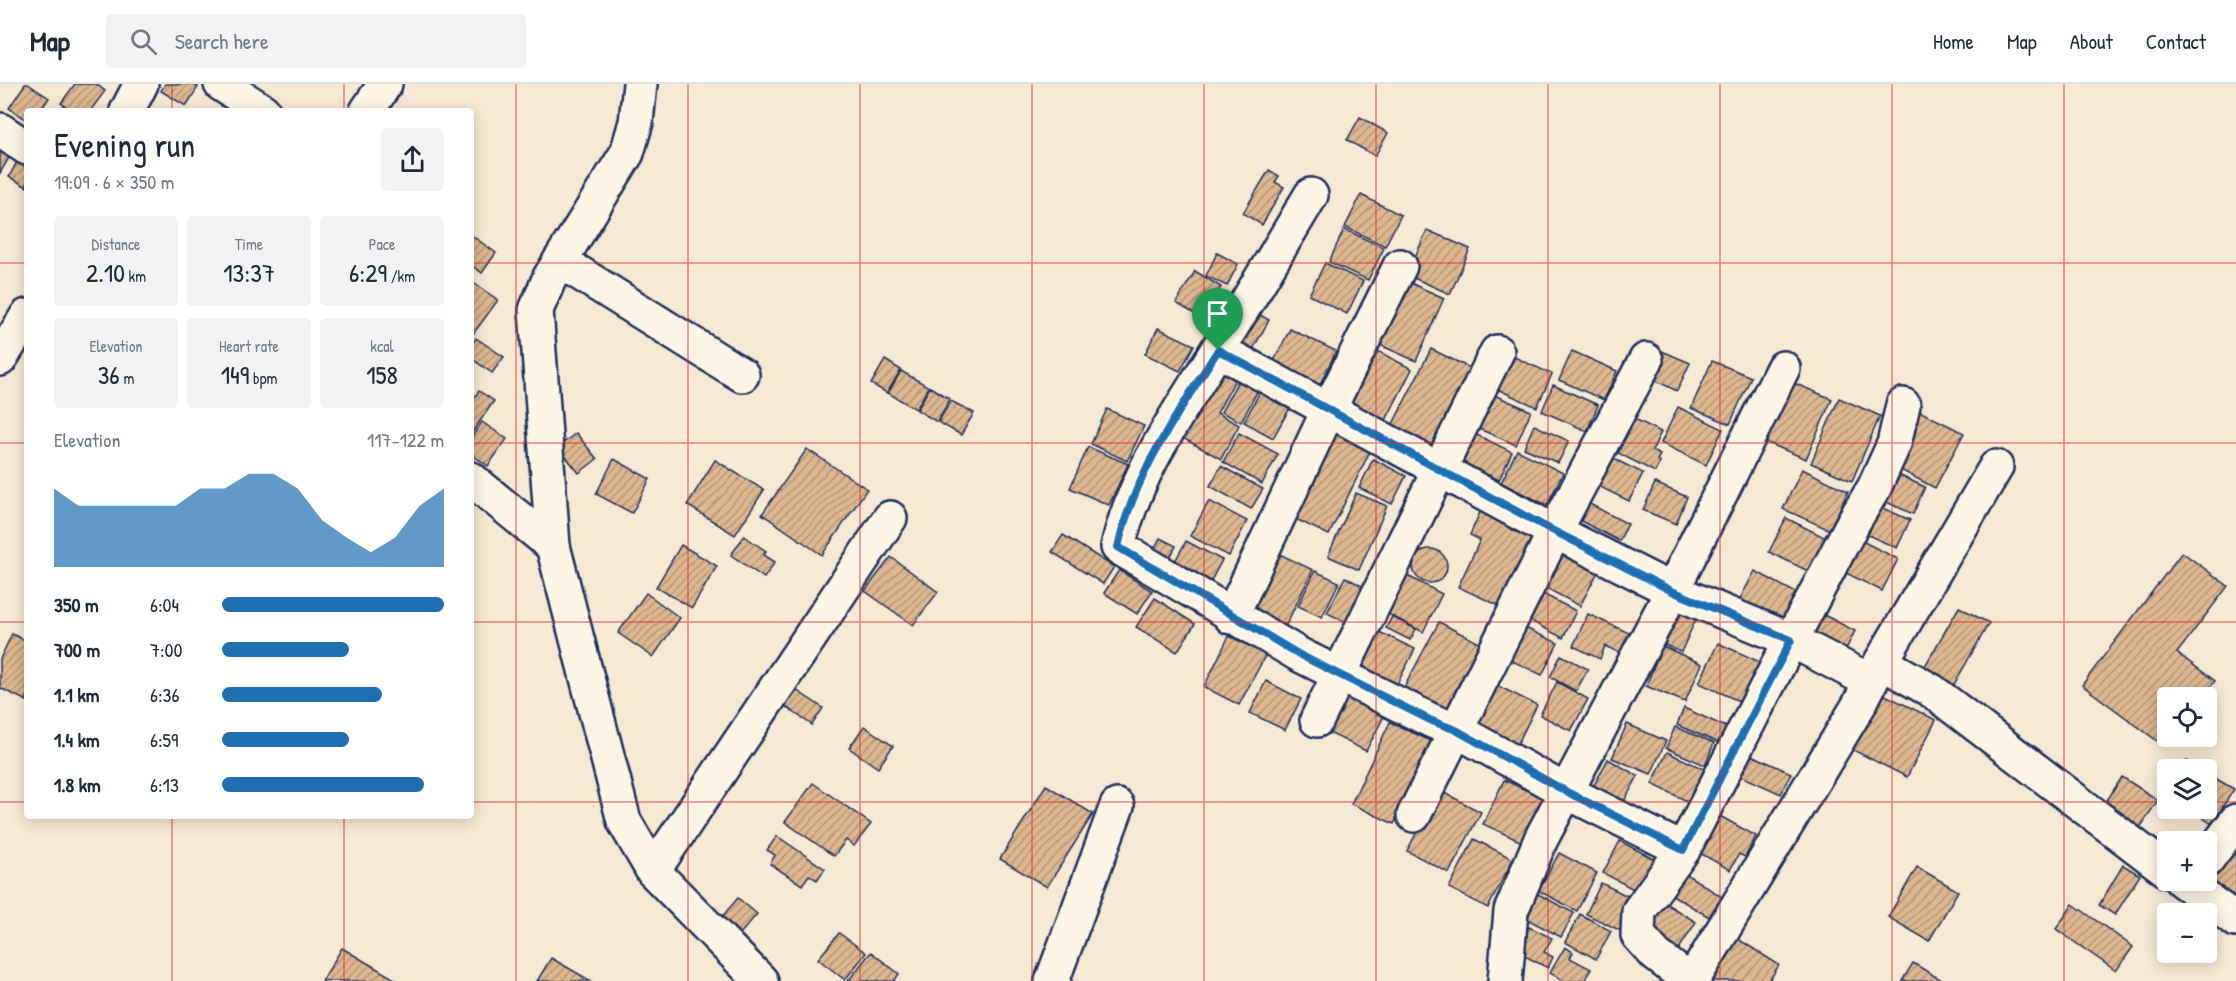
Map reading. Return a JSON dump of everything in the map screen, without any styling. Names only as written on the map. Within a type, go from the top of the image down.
[{"type":"street","points":[[129,108],[141,84]]},
{"type":"street","points":[[220,84],[258,108]]},
{"type":"street","points":[[369,108],[385,84]]},
{"type":"street","points":[[640,84],[636,122],[627,153],[550,277],[536,310],[553,546],[624,821],[653,871],[761,981]]},
{"type":"street","points":[[0,130],[24,146]]},
{"type":"street","points":[[1311,195],[1156,448],[1124,522],[1118,547],[1232,617],[1298,654],[1432,721],[1456,730],[1567,792],[1683,850]]},
{"type":"street","points":[[560,261],[742,375]]},
{"type":"street","points":[[1232,617],[1329,409],[1400,266]]},
{"type":"street","points":[[0,358],[24,321]]},
{"type":"street","points":[[1218,350],[1555,531],[1672,591],[1791,640],[1932,691],[2157,854]]},
{"type":"street","points":[[1317,720],[1497,352]]},
{"type":"street","points":[[1414,815],[1555,531],[1646,360]]},
{"type":"street","points":[[1505,981],[1511,911],[1541,839],[1672,591],[1783,368]]},
{"type":"street","points":[[1903,405],[1894,444],[1874,488],[1791,640],[1683,850],[1639,911],[1638,935],[1656,956],[1691,981],[1859,705],[1875,671],[1996,467]]},
{"type":"street","points":[[474,481],[553,546]]},
{"type":"street","points":[[653,871],[890,518]]},
{"type":"street","points":[[1052,981],[1117,806]]},
{"type":"street","points":[[2217,842],[2236,821]]},
{"type":"street","points":[[2204,891],[2236,920]]},
{"type":"building","points":[[25,84],[49,98],[42,108],[24,108],[24,118],[9,108]]},
{"type":"building","points":[[75,84],[96,84],[105,91],[92,108],[68,108],[61,103]]},
{"type":"building","points":[[165,84],[193,84],[198,87],[186,106],[161,91]]},
{"type":"building","points":[[1360,117],[1388,133],[1375,156],[1347,140]]},
{"type":"building","points":[[0,150],[10,156],[0,173]]},
{"type":"building","points":[[20,156],[24,158],[24,185],[9,177]]},
{"type":"building","points":[[1269,170],[1279,176],[1275,182],[1284,187],[1262,225],[1243,213]]},
{"type":"building","points":[[1361,195],[1401,215],[1385,246],[1345,227]]},
{"type":"building","points":[[1344,229],[1384,248],[1368,280],[1329,262]]},
{"type":"building","points":[[1427,230],[1470,249],[1450,294],[1407,275]]},
{"type":"building","points":[[474,237],[496,253],[482,273],[474,267]]},
{"type":"building","points":[[1217,253],[1238,264],[1227,286],[1206,276]]},
{"type":"building","points":[[1325,263],[1363,281],[1347,314],[1309,295]]},
{"type":"building","points":[[1195,271],[1221,287],[1203,319],[1176,303]]},
{"type":"building","points":[[1399,278],[1444,298],[1416,361],[1371,341]]},
{"type":"building","points":[[474,283],[498,300],[474,333]]},
{"type":"building","points":[[1248,308],[1269,320],[1252,351],[1230,339]]},
{"type":"building","points":[[1158,328],[1194,345],[1180,371],[1145,354]]},
{"type":"building","points":[[1290,329],[1336,351],[1317,390],[1271,367]]},
{"type":"building","points":[[476,338],[504,357],[492,373],[474,360]]},
{"type":"building","points":[[1368,346],[1412,369],[1382,428],[1337,405]]},
{"type":"building","points":[[1431,349],[1474,370],[1435,449],[1391,428]]},
{"type":"building","points":[[1572,351],[1617,371],[1604,400],[1559,380]]},
{"type":"building","points":[[1662,351],[1690,363],[1677,391],[1650,378]]},
{"type":"building","points":[[1512,356],[1552,374],[1537,407],[1497,389]]},
{"type":"building","points":[[885,360],[901,370],[887,393],[871,384]]},
{"type":"building","points":[[1712,361],[1751,377],[1730,424],[1691,408]]},
{"type":"building","points":[[1216,369],[1235,380],[1217,413],[1239,425],[1221,459],[1179,436]]},
{"type":"building","points":[[901,371],[929,387],[916,409],[888,393]]},
{"type":"building","points":[[1239,379],[1258,390],[1241,422],[1221,412]]},
{"type":"building","points":[[1789,381],[1832,399],[1806,459],[1763,441]]},
{"type":"building","points":[[1553,385],[1598,405],[1587,431],[1542,411]]},
{"type":"building","points":[[930,387],[950,399],[937,422],[917,410]]},
{"type":"building","points":[[1261,390],[1291,406],[1273,438],[1244,422]]},
{"type":"building","points":[[479,391],[494,401],[474,430],[474,398]]},
{"type":"building","points":[[1492,394],[1531,411],[1516,445],[1477,428]]},
{"type":"building","points":[[1839,398],[1880,416],[1852,481],[1811,463]]},
{"type":"building","points":[[951,401],[974,413],[961,435],[938,422]]},
{"type":"building","points":[[1678,407],[1723,429],[1706,465],[1661,443]]},
{"type":"building","points":[[1107,409],[1144,426],[1127,461],[1091,444]]},
{"type":"building","points":[[1919,411],[1964,433],[1935,488],[1891,465]]},
{"type":"building","points":[[1635,419],[1661,432],[1652,451],[1660,455],[1657,460],[1660,462],[1655,472],[1618,453]]},
{"type":"building","points":[[482,422],[507,439],[488,466],[474,456],[474,434]]},
{"type":"building","points":[[1534,425],[1569,441],[1558,463],[1524,448]]},
{"type":"building","points":[[1329,426],[1372,447],[1329,535],[1285,514]]},
{"type":"building","points":[[576,433],[597,459],[579,473],[558,447]]},
{"type":"building","points":[[1239,433],[1278,454],[1262,484],[1223,462]]},
{"type":"building","points":[[1473,433],[1512,452],[1499,480],[1459,461]]},
{"type":"building","points":[[1088,447],[1128,464],[1109,505],[1070,488]]},
{"type":"building","points":[[807,449],[867,489],[822,555],[762,514]]},
{"type":"building","points":[[1517,450],[1563,473],[1547,505],[1501,483]]},
{"type":"building","points":[[1612,458],[1643,473],[1629,501],[1598,486]]},
{"type":"building","points":[[614,459],[650,479],[632,513],[596,494]]},
{"type":"building","points":[[1373,459],[1406,476],[1392,504],[1359,488]]},
{"type":"building","points":[[715,460],[764,490],[735,535],[687,505]]},
{"type":"building","points":[[1221,466],[1263,489],[1251,509],[1210,486]]},
{"type":"building","points":[[1802,469],[1848,491],[1830,530],[1783,509]]},
{"type":"building","points":[[1894,473],[1925,487],[1913,514],[1882,500]]},
{"type":"building","points":[[1655,483],[1687,497],[1676,524],[1643,510]]},
{"type":"building","points":[[1356,493],[1387,506],[1359,570],[1328,556]]},
{"type":"building","points":[[1582,500],[1628,524],[1619,541],[1573,517]]},
{"type":"building","points":[[1209,501],[1247,521],[1229,556],[1190,536]]},
{"type":"building","points":[[1880,507],[1910,520],[1897,548],[1868,535]]},
{"type":"building","points":[[1481,510],[1535,535],[1502,607],[1458,587],[1480,540],[1470,535]]},
{"type":"building","points":[[1786,518],[1828,539],[1812,573],[1769,552]]},
{"type":"building","points":[[1063,535],[1114,567],[1103,584],[1052,552]]},
{"type":"building","points":[[744,536],[766,551],[764,555],[775,562],[764,578],[731,555]]},
{"type":"building","points":[[1160,538],[1176,546],[1167,563],[1151,555]]},
{"type":"building","points":[[1186,541],[1222,560],[1208,586],[1172,567]]},
{"type":"building","points":[[1862,541],[1898,559],[1882,591],[1846,573]]},
{"type":"building","points":[[681,545],[717,566],[692,608],[656,587]]},
{"type":"building","points":[[1565,547],[1601,566],[1580,606],[1544,587]]},
{"type":"building","points":[[1430,549],[1442,554],[1447,566],[1442,578],[1430,583],[1418,578],[1413,566],[1418,554]]},
{"type":"building","points":[[1271,550],[1313,570],[1282,633],[1239,613]]},
{"type":"building","points":[[2182,552],[2228,586],[2177,653],[2215,681],[2210,687],[2157,687],[2157,741],[2082,685]]},
{"type":"building","points":[[891,557],[938,592],[913,625],[865,591]]},
{"type":"building","points":[[1119,570],[1152,591],[1137,614],[1104,593]]},
{"type":"building","points":[[1315,571],[1339,582],[1322,617],[1298,606]]},
{"type":"building","points":[[1755,571],[1798,594],[1778,631],[1735,608]]},
{"type":"building","points":[[1404,574],[1442,594],[1423,632],[1384,612]]},
{"type":"building","points":[[1345,577],[1366,588],[1348,623],[1327,613]]},
{"type":"building","points":[[646,593],[680,618],[653,657],[618,633]]},
{"type":"building","points":[[1543,594],[1576,611],[1563,638],[1529,620]]},
{"type":"building","points":[[1155,598],[1195,624],[1177,652],[1136,627]]},
{"type":"building","points":[[1959,607],[1989,623],[1948,695],[1918,678]]},
{"type":"building","points":[[1678,611],[1696,619],[1681,652],[1663,644]]},
{"type":"building","points":[[1588,614],[1629,633],[1620,653],[1605,646],[1600,659],[1573,646]]},
{"type":"building","points":[[1822,614],[1855,631],[1841,659],[1807,643]]},
{"type":"building","points":[[1392,617],[1416,629],[1410,640],[1386,628]]},
{"type":"building","points":[[1439,622],[1485,646],[1447,720],[1400,695]]},
{"type":"building","points":[[1523,627],[1558,643],[1542,675],[1508,659]]},
{"type":"building","points":[[1375,630],[1415,649],[1394,690],[1355,671]]},
{"type":"building","points":[[12,634],[24,640],[24,700],[0,688],[0,659]]},
{"type":"building","points":[[1229,636],[1266,654],[1239,705],[1204,687]]},
{"type":"building","points":[[1718,643],[1760,662],[1741,702],[1699,683]]},
{"type":"building","points":[[1662,646],[1702,664],[1685,702],[1646,686]]},
{"type":"building","points":[[1561,655],[1588,669],[1576,691],[1550,677]]},
{"type":"building","points":[[1266,681],[1301,699],[1285,730],[1250,713]]},
{"type":"building","points":[[1557,682],[1588,699],[1571,731],[1540,715]]},
{"type":"building","points":[[1496,685],[1537,705],[1516,747],[1476,727]]},
{"type":"building","points":[[790,686],[823,708],[812,725],[779,702]]},
{"type":"building","points":[[1875,690],[1936,720],[1907,777],[1847,747]]},
{"type":"building","points":[[1340,695],[1384,716],[1366,751],[1323,730]]},
{"type":"building","points":[[1684,708],[1726,727],[1719,743],[1677,725]]},
{"type":"building","points":[[1390,722],[1433,742],[1394,824],[1351,804]]},
{"type":"building","points":[[1627,724],[1666,741],[1651,774],[1612,758]]},
{"type":"building","points":[[864,726],[893,746],[878,768],[849,748]]},
{"type":"building","points":[[1675,727],[1714,743],[1705,765],[1666,748]]},
{"type":"building","points":[[1667,752],[1704,769],[1689,802],[1652,784]]},
{"type":"building","points":[[1749,754],[1791,773],[1781,794],[1739,775]]},
{"type":"building","points":[[1608,759],[1638,776],[1622,805],[1592,789]]},
{"type":"building","points":[[2122,777],[2157,799],[2138,831],[2102,808]]},
{"type":"building","points":[[2217,779],[2234,789],[2217,816]]},
{"type":"building","points":[[1504,780],[1547,800],[1526,844],[1483,824]]},
{"type":"building","points":[[813,783],[871,824],[854,846],[846,840],[834,856],[785,822]]},
{"type":"building","points":[[1046,785],[1093,814],[1047,887],[1000,859]]},
{"type":"building","points":[[1439,790],[1481,812],[1449,873],[1407,851]]},
{"type":"building","points":[[1718,815],[1756,836],[1745,857],[1739,854],[1730,870],[1698,852]]},
{"type":"building","points":[[2204,819],[2215,819],[2212,824]]},
{"type":"building","points":[[777,836],[825,869],[817,880],[809,875],[802,885],[770,864],[775,855],[767,850]]},
{"type":"building","points":[[1474,839],[1513,859],[1488,908],[1449,888]]},
{"type":"building","points":[[1620,841],[1656,860],[1639,892],[1603,873]]},
{"type":"building","points":[[2233,842],[2236,844],[2236,901],[2217,888],[2217,865]]},
{"type":"building","points":[[1559,853],[1597,873],[1577,911],[1539,891]]},
{"type":"building","points":[[2123,865],[2140,875],[2115,915],[2099,905]]},
{"type":"building","points":[[1917,867],[1958,891],[1929,941],[1888,917]]},
{"type":"building","points":[[1683,872],[1722,897],[1709,917],[1669,893]]},
{"type":"building","points":[[1601,883],[1636,900],[1621,931],[1586,914]]},
{"type":"building","points":[[1538,894],[1574,913],[1561,937],[1525,918]]},
{"type":"building","points":[[738,898],[757,914],[740,934],[721,918]]},
{"type":"building","points":[[1665,903],[1696,922],[1679,949],[1647,930]]},
{"type":"building","points":[[2073,904],[2133,947],[2116,971],[2056,929]]},
{"type":"building","points":[[1580,914],[1611,931],[1596,959],[1565,942]]},
{"type":"building","points":[[1529,927],[1552,938],[1544,952],[1553,957],[1548,968],[1517,952]]},
{"type":"building","points":[[1727,932],[1779,965],[1769,981],[1709,981]]},
{"type":"building","points":[[839,933],[866,953],[845,980],[818,959]]},
{"type":"building","points":[[1565,947],[1573,952],[1570,958],[1591,969],[1584,981],[1564,981],[1550,973]]},
{"type":"building","points":[[342,948],[398,981],[322,981]]},
{"type":"building","points":[[871,952],[899,974],[894,981],[848,981]]},
{"type":"building","points":[[551,958],[591,981],[537,981]]},
{"type":"building","points":[[1913,963],[1943,981],[1902,981]]},
{"type":"route","points":[[1218,350],[1542,525],[1672,591],[1791,640],[1683,850],[1567,792],[1456,730],[1432,721],[1298,654],[1232,617],[1118,547],[1124,522],[1156,448],[1218,350]]}]
